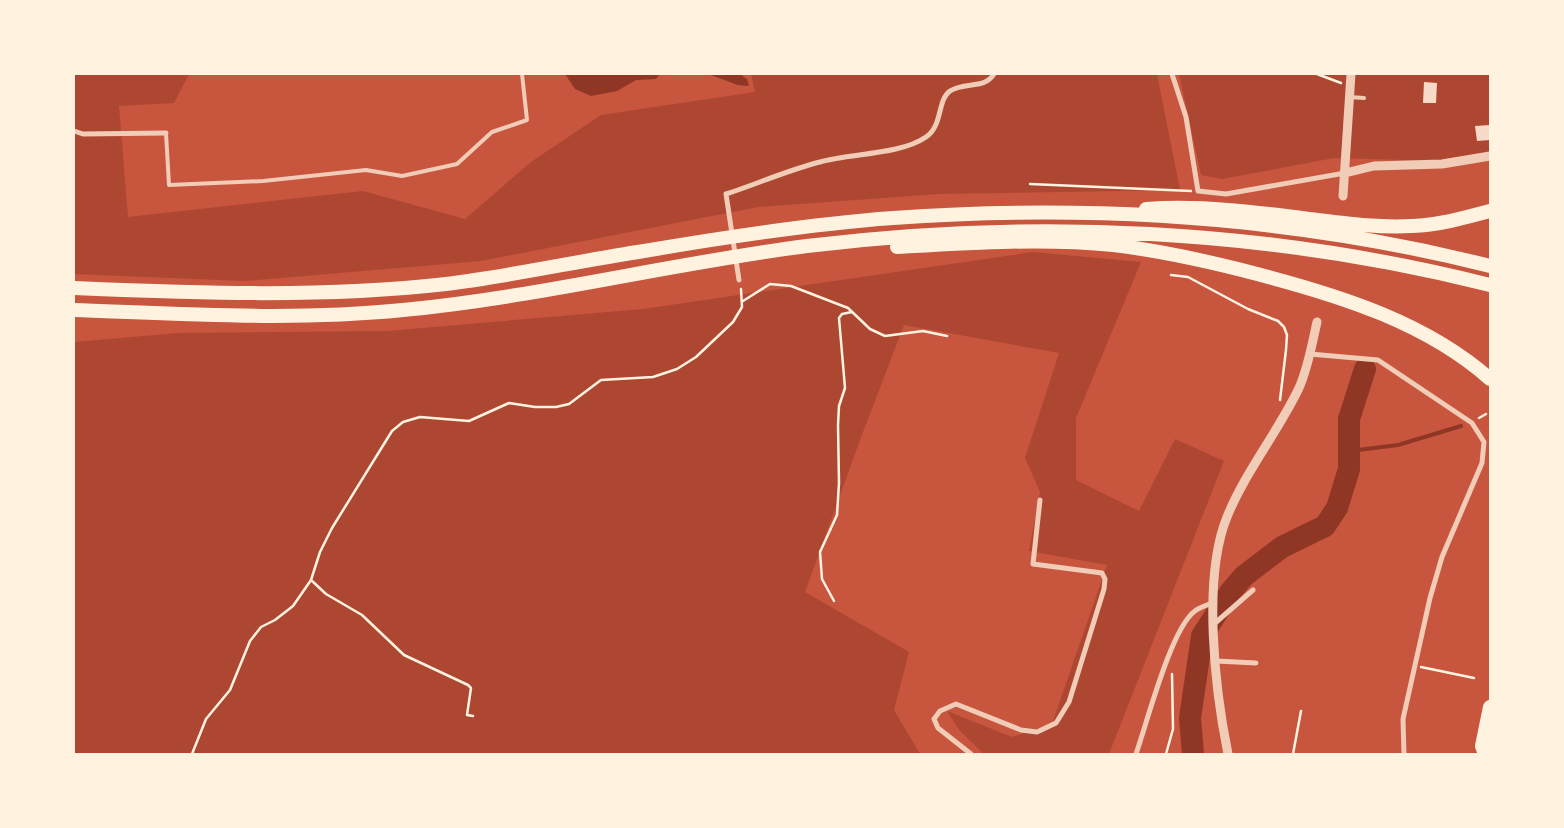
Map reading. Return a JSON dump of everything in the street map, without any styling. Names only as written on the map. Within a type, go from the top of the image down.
[{"type":"highway","points":[[74,288],[172,292],[271,292],[446,284],[644,251],[889,218],[986,214],[1101,213],[1172,207],[1217,209],[1355,225],[1411,226],[1446,222],[1490,211]]},
{"type":"highway","points":[[1101,213],[1249,224],[1349,237],[1490,266]]},
{"type":"highway","points":[[74,310],[288,316],[401,311],[483,301],[796,248],[870,240],[1022,230],[1132,233],[1268,245],[1340,255],[1490,285]]},
{"type":"highway","points":[[870,240],[884,247],[988,242],[1111,245],[1189,256],[1312,288],[1380,314],[1428,336],[1469,360],[1490,379]]},
{"type":"highway","points":[[1485,754],[1482,746],[1490,707]]},
{"type":"highway","points":[[1485,754],[1490,747]]},
{"type":"street","points":[[739,280],[726,194],[821,161],[901,147],[927,136],[937,125],[945,97],[950,91],[985,83],[994,74]]},
{"type":"street","points":[[1172,74],[1186,117],[1198,191],[1226,194],[1374,166],[1442,164],[1490,156]]},
{"type":"street","points":[[1343,196],[1351,74]]},
{"type":"street","points":[[74,131],[84,134],[166,133]]},
{"type":"street","points":[[1228,754],[1220,716],[1214,624],[1213,603],[1218,554],[1226,518],[1299,387],[1317,322]]},
{"type":"street","points":[[1309,354],[1378,360],[1472,423],[1484,442],[1482,463],[1442,557],[1414,666],[1403,719],[1404,754]]},
{"type":"street","points":[[971,754],[938,728],[934,720],[940,711],[956,704],[1021,730],[1037,732],[1056,723],[1069,702],[1104,589],[1105,579],[1102,573],[1033,564],[1040,500]]},
{"type":"street","points":[[1214,624],[1253,590]]},
{"type":"street","points":[[1136,754],[1168,659],[1183,626],[1195,611],[1213,603]]},
{"type":"street","points":[[1216,657],[1256,663]]},
{"type":"lane","points":[[166,133],[169,185],[263,181],[366,170],[402,176],[457,164],[492,132],[527,120],[522,74]]},
{"type":"lane","points":[[1349,98],[1364,98]]},
{"type":"path","points":[[1030,184],[1198,191]]},
{"type":"path","points":[[1171,275],[1188,277],[1248,309],[1278,321],[1284,327],[1287,335],[1285,369],[1278,407],[1281,419]]},
{"type":"path","points":[[192,754],[206,719],[230,690],[250,641],[261,627],[275,620],[293,606],[312,580],[320,552],[332,528],[384,441],[403,422],[420,417],[468,421],[509,403],[536,407],[556,407],[569,404],[601,380],[653,377],[677,369],[696,357],[739,315],[743,301],[739,280]]},
{"type":"path","points":[[743,301],[770,284],[780,284],[831,300],[852,312],[870,329],[885,336],[923,331],[947,336]]},
{"type":"path","points":[[834,601],[822,579],[820,552],[837,515],[839,483],[838,425],[840,406],[845,388],[840,318],[842,314],[852,312]]},
{"type":"path","points":[[312,580],[326,594],[362,615],[404,655],[468,685],[471,688],[467,715],[473,716]]},
{"type":"path","points":[[1166,754],[1173,729],[1171,685],[1173,666],[1168,659]]},
{"type":"path","points":[[1414,666],[1474,678]]},
{"type":"path","points":[[1293,754],[1301,711]]},
{"type":"shaded area","points":[[74,74],[189,74],[174,103],[119,106],[128,217],[363,191],[465,219],[531,162],[601,115],[755,92],[751,74],[1157,74],[1180,190],[938,194],[758,207],[481,261],[244,281],[74,274]]},
{"type":"shaded area","points":[[565,74],[660,74],[656,79],[636,80],[617,91],[591,96],[575,89]]},
{"type":"shaded area","points":[[708,74],[740,74],[747,79],[749,86],[738,85]]},
{"type":"shaded area","points":[[1179,74],[1490,74],[1490,153],[1445,161],[1334,158],[1222,179],[1201,175]]},
{"type":"shaded area","points":[[1033,252],[1141,262],[1076,418],[1076,480],[1139,511],[1175,439],[1224,461],[1109,754],[984,754],[960,731],[947,711],[1012,737],[1052,724],[1107,565],[1029,551],[1040,492],[1025,458],[1059,353],[904,325],[805,592],[909,652],[894,710],[920,754],[74,754],[74,342],[178,333],[387,331],[643,309]]},
{"type":"building","points":[[1424,82],[1437,83],[1436,103],[1423,103]]},
{"type":"building","points":[[1490,125],[1490,140],[1477,141],[1475,126]]},
{"type":"waterway","points":[[1193,754],[1190,718],[1202,636],[1231,591],[1244,576],[1282,547],[1325,526],[1337,508],[1349,469],[1349,419],[1365,369]]},
{"type":"waterway","points":[[1350,451],[1398,445],[1461,426]]}]
